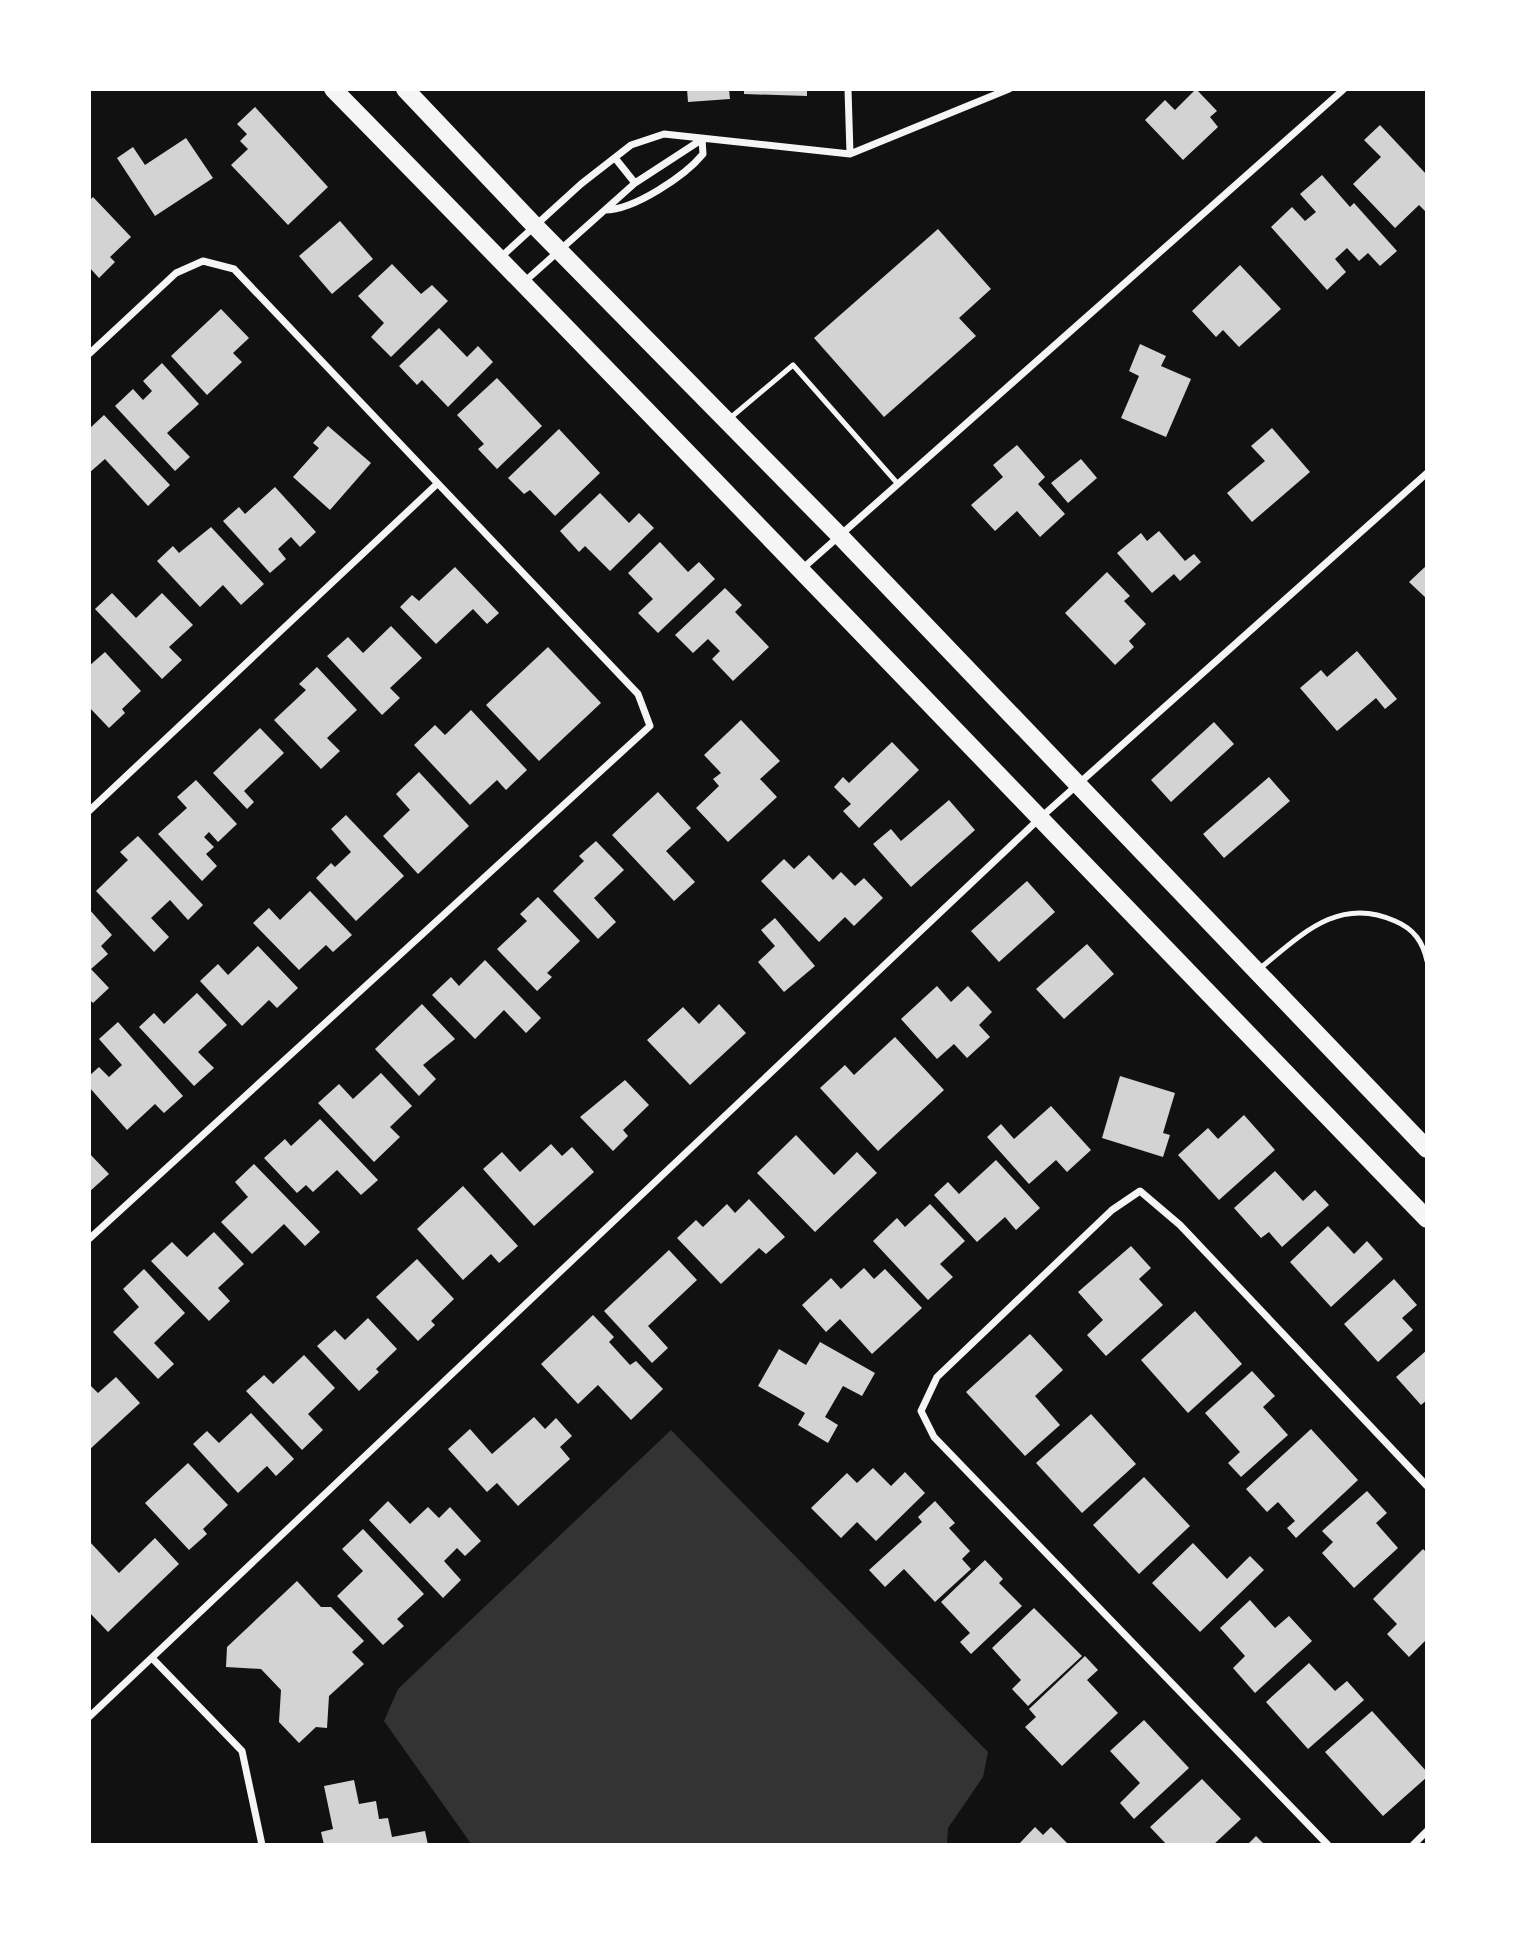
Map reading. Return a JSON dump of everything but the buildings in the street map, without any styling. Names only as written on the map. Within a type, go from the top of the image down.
[{"type":"main road","points":[[334,89],[802,569],[1039,819],[1427,1219]]},
{"type":"main road","points":[[405,89],[534,225],[728,420],[1427,1149]]},
{"type":"street","points":[[848,89],[850,154]]},
{"type":"street","points":[[499,259],[534,225],[631,145],[664,134],[850,154],[1009,89]]},
{"type":"street","points":[[802,569],[1344,89]]},
{"type":"street","points":[[523,284],[635,183],[702,139]]},
{"type":"street","points":[[605,209],[617,210],[634,204],[695,164],[703,154],[702,139]]},
{"type":"street","points":[[615,158],[635,183]]},
{"type":"street","points":[[89,354],[176,273],[203,261],[234,269],[638,694],[650,726],[89,1239]]},
{"type":"street","points":[[89,1717],[1039,819],[1427,473]]},
{"type":"street","points":[[89,811],[437,484]]},
{"type":"street","points":[[1328,1845],[934,1437],[921,1411],[937,1377],[1112,1210],[1140,1191],[1180,1225],[1427,1486]]},
{"type":"street","points":[[152,1658],[242,1751],[262,1845]]},
{"type":"street","points":[[1413,1845],[1427,1831]]},
{"type":"lane","points":[[728,420],[793,365],[898,484]]},
{"type":"lane","points":[[1255,972],[1308,930],[1333,916],[1352,912],[1379,914],[1404,925],[1416,935],[1427,961]]},
{"type":"shaded area","points":[[671,1430],[988,1752],[983,1777],[948,1828],[947,1845],[472,1845],[384,1721],[398,1689]]}]
